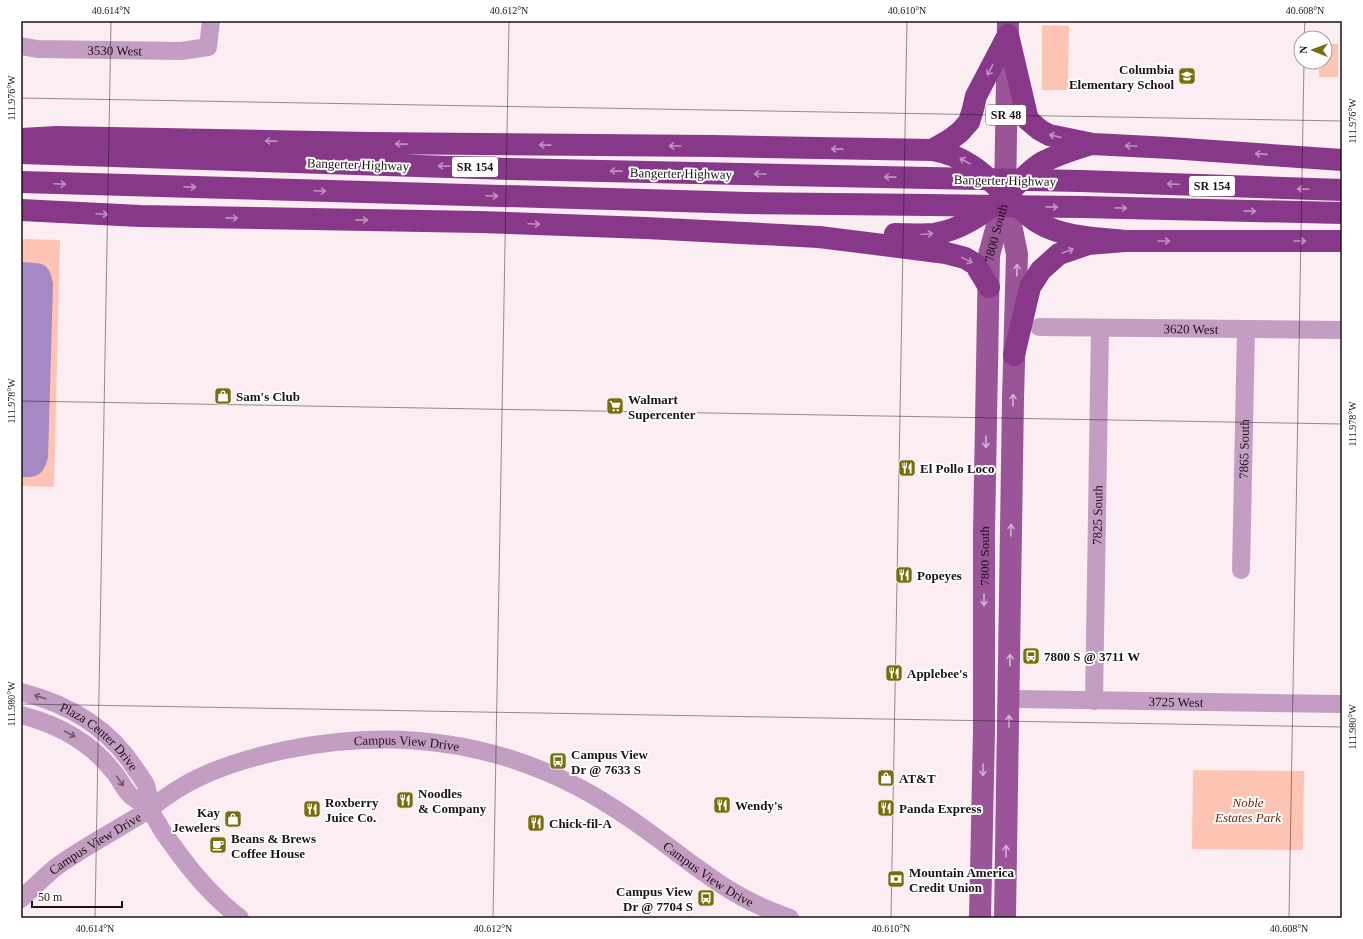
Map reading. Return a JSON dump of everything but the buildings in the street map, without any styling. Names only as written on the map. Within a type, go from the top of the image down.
[{"type":"highway","points":[[1008,28],[1028,120],[1049,135],[1093,144],[1342,160]]},
{"type":"highway","points":[[932,150],[956,135],[969,122],[976,96],[1008,28]]},
{"type":"highway","points":[[21,139],[57,136],[369,143],[714,146],[932,150],[956,156],[984,174],[1005,195],[1038,223],[1058,232],[1125,241]]},
{"type":"highway","points":[[819,237],[889,234],[922,235],[948,231],[982,214],[1042,163],[1059,154],[1093,144]]},
{"type":"highway","name":"Bangerter Highway","points":[[21,153],[502,168],[1081,181],[1342,190]]},
{"type":"highway","name":"Bangerter Highway","points":[[21,182],[707,202],[1342,213]]},
{"type":"highway","points":[[21,210],[140,216],[480,222],[646,228],[819,237],[907,248],[965,258],[975,264],[989,287]]},
{"type":"highway","points":[[1014,355],[1030,287],[1041,270],[1059,254],[1088,244],[1125,241],[1342,241]]},
{"type":"main road","name":"7800 South","points":[[1005,918],[1017,254],[1005,195],[1008,28]]},
{"type":"main road","name":"7800 South","points":[[980,918],[984,731],[984,533],[989,255],[1005,195]]},
{"type":"street","name":"3530 West","points":[[21,46],[37,49],[173,51],[208,47],[211,21]]},
{"type":"street","name":"3620 West","points":[[1040,327],[1100,329],[1342,330]]},
{"type":"street","name":"7825 South","points":[[1094,701],[1100,329]]},
{"type":"street","name":"7865 South","points":[[1241,570],[1246,329]]},
{"type":"street","name":"Plaza Center Drive","points":[[21,692],[45,699],[74,711],[95,725],[114,741],[146,785],[150,809],[159,826],[187,867],[215,897],[240,918]]},
{"type":"street","name":"3725 West","points":[[1009,699],[1342,704]]},
{"type":"street","name":"Plaza Center Drive","points":[[21,715],[33,718],[72,734],[95,751],[112,770],[130,795],[150,809]]},
{"type":"street","name":"Campus View Drive","points":[[21,899],[62,863],[150,809],[183,786],[246,760],[303,746],[329,742],[373,739],[417,741],[464,747],[508,758],[534,767],[578,787],[621,813],[734,893],[765,909],[790,918]]},
{"type":"green space","points":[[1042,25],[1069,26],[1068,90],[1042,90]]},
{"type":"green space","points":[[1333,44],[1338,44],[1338,77],[1319,77],[1319,70],[1333,70]]},
{"type":"green space","points":[[21,239],[60,240],[54,487],[21,486]]},
{"type":"green space","name":"Noble Estates Park","points":[[1193,770],[1304,771],[1303,850],[1192,849]]},
{"type":"shaded area","points":[[21,262],[39,264],[47,267],[53,284],[48,458],[42,471],[36,476],[32,477],[21,477]]},
{"type":"place","name":"Columbia Elementary School","points":[[1187,76]]},
{"type":"place","name":"Sam's Club","points":[[223,396]]},
{"type":"place","name":"Walmart Supercenter","points":[[615,406]]},
{"type":"place","name":"El Pollo Loco","points":[[907,468]]},
{"type":"place","name":"Popeyes","points":[[904,575]]},
{"type":"place","name":"7800 S @ 3711 W","points":[[1031,656]]},
{"type":"place","name":"Applebee's","points":[[894,673]]},
{"type":"place","name":"Campus View Dr @ 7633 S","points":[[558,761]]},
{"type":"place","name":"AT&T","points":[[886,778]]},
{"type":"place","name":"Noodles & Company","points":[[405,800]]},
{"type":"place","name":"Wendy's","points":[[722,805]]},
{"type":"place","name":"Panda Express","points":[[886,808]]},
{"type":"place","name":"Roxberry Juice Co.","points":[[312,809]]},
{"type":"place","name":"Kay Jewelers","points":[[233,819]]},
{"type":"place","name":"Chick-fil-A","points":[[536,823]]},
{"type":"place","name":"Beans & Brews Coffee House","points":[[218,845]]},
{"type":"place","name":"Mountain America Credit Union","points":[[896,879]]},
{"type":"place","name":"Campus View Dr @ 7704 S","points":[[706,898]]}]
